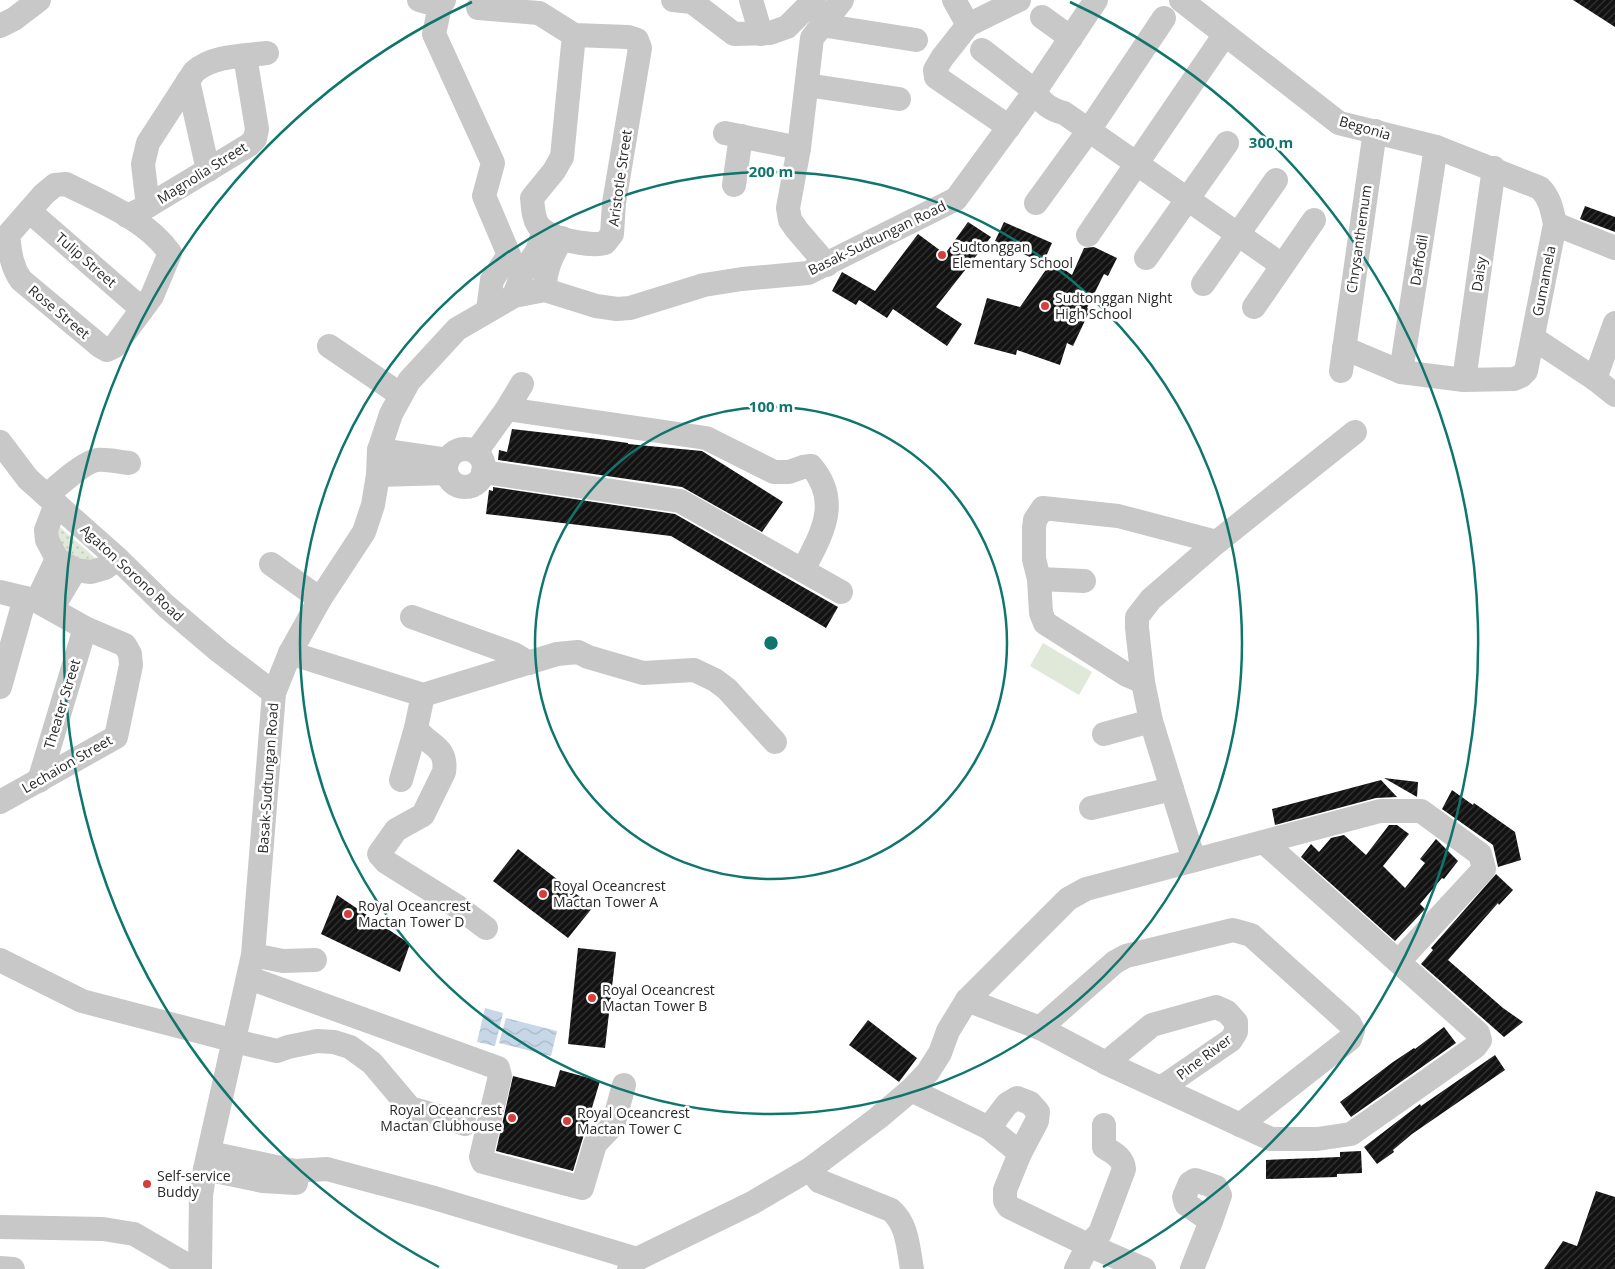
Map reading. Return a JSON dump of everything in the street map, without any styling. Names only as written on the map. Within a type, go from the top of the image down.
[{"type":"street","points":[[0,26],[14,19],[39,0]]},
{"type":"street","points":[[751,0],[761,34]]},
{"type":"street","points":[[686,1],[734,34],[761,34],[787,27],[814,0]]},
{"type":"street","points":[[827,264],[790,220],[788,208],[799,148],[812,38],[842,0]]},
{"type":"street","points":[[954,0],[968,25]]},
{"type":"street","points":[[1009,127],[936,77],[935,70],[968,25],[1018,0]]},
{"type":"street","name":"Basak-Sudtungan Road","points":[[200,1269],[201,1196],[253,955],[274,693],[290,653],[320,599],[364,532],[373,505],[378,475],[379,450],[391,414],[409,381],[457,329],[514,296],[546,290],[596,306],[618,309],[630,308],[704,285],[742,279],[808,273],[956,199],[1035,91],[1096,0]]},
{"type":"street","name":"Begonia","points":[[1181,0],[1339,123],[1436,147],[1494,168],[1540,188],[1547,195],[1555,224]]},
{"type":"street","points":[[434,2],[434,34],[493,163],[484,196],[509,255],[492,280],[488,310]]},
{"type":"street","points":[[478,8],[540,6],[574,35],[562,157],[554,171],[532,198],[534,214],[548,232],[553,253],[545,277],[546,290]]},
{"type":"street","points":[[1042,17],[1071,38]]},
{"type":"street","points":[[1036,203],[1089,130],[1164,18]]},
{"type":"street","points":[[821,25],[916,40]]},
{"type":"street","name":"Aristotle Street","points":[[548,232],[596,246],[606,243],[612,234],[614,203],[640,48],[637,40],[628,37],[574,35]]},
{"type":"street","points":[[1088,235],[1219,43]]},
{"type":"street","points":[[982,50],[1035,91],[1052,98],[1059,104],[1064,113],[1282,266]]},
{"type":"street","name":"Magnolia Street","points":[[137,211],[249,145],[255,139],[257,129],[256,55],[219,59],[202,65],[188,81]]},
{"type":"street","points":[[188,81],[208,170]]},
{"type":"street","points":[[137,211],[143,164],[148,143],[188,81]]},
{"type":"street","points":[[807,86],[899,99]]},
{"type":"street","name":"Chrysanthemum","points":[[1375,131],[1342,359],[1401,372],[1464,380],[1514,379],[1526,371],[1533,338]]},
{"type":"street","points":[[734,184],[733,135],[799,148]]},
{"type":"street","points":[[1146,258],[1227,143]]},
{"type":"street","name":"Daffodil","points":[[1401,372],[1436,147]]},
{"type":"street","name":"Daisy","points":[[1464,380],[1494,168]]},
{"type":"street","points":[[1203,284],[1276,180]]},
{"type":"street","points":[[4,235],[55,185],[66,184],[137,211],[170,253],[152,296],[142,309]]},
{"type":"street","name":"Tulip Street","points":[[29,211],[142,309]]},
{"type":"street","points":[[1254,307],[1314,220]]},
{"type":"street","points":[[1555,224],[1615,248]]},
{"type":"street","name":"Gumamela","points":[[1533,338],[1555,224]]},
{"type":"street","points":[[514,296],[522,274],[548,232]]},
{"type":"street","name":"Rose Street","points":[[4,235],[14,271],[28,286],[107,350],[115,346],[142,309]]},
{"type":"street","points":[[1596,379],[1615,323]]},
{"type":"street","points":[[1533,338],[1596,379],[1615,395]]},
{"type":"street","points":[[329,346],[402,395]]},
{"type":"street","points":[[447,466],[453,483],[465,487],[477,483],[480,462],[522,384]]},
{"type":"street","points":[[507,409],[706,438],[774,472],[789,472],[811,466],[819,476],[827,494],[828,514],[822,534],[803,570]]},
{"type":"street","points":[[1194,860],[1151,721],[1143,682],[1137,617],[1151,599],[1217,542],[1355,432]]},
{"type":"street","name":"Agaton Sorono Road","points":[[0,442],[28,479],[118,559],[181,619],[274,693]]},
{"type":"street","points":[[379,450],[447,466]]},
{"type":"street","points":[[378,475],[447,466],[457,451],[470,450],[480,462],[680,501],[841,592]]},
{"type":"street","points":[[118,559],[105,568],[91,572],[66,564],[47,540],[46,530],[51,500],[58,485],[74,472],[96,460],[129,463]]},
{"type":"street","points":[[1143,682],[1127,675],[1046,622],[1041,613],[1039,579],[1034,559],[1035,520],[1043,508],[1118,516],[1217,542]]},
{"type":"street","points":[[0,687],[38,603],[66,564]]},
{"type":"street","points":[[270,564],[320,599]]},
{"type":"street","points":[[1039,579],[1084,581]]},
{"type":"street","name":"Lechaion Street","points":[[0,592],[38,603],[85,628],[125,644],[130,654],[131,665],[116,737],[0,802]]},
{"type":"street","points":[[412,617],[514,654],[530,663]]},
{"type":"street","name":"Theater Street","points":[[39,781],[85,628]]},
{"type":"street","points":[[290,653],[423,695],[557,654],[578,652],[588,657],[643,673],[694,670],[715,680],[728,689],[774,742]]},
{"type":"street","points":[[401,780],[423,695]]},
{"type":"street","points":[[1104,734],[1151,721]]},
{"type":"street","points":[[416,728],[438,748],[445,766],[444,772],[423,815],[396,830],[379,854],[386,862],[458,907],[486,928]]},
{"type":"street","points":[[1091,808],[1172,788]]},
{"type":"street","points":[[208,1161],[263,1181],[294,1177],[327,1169],[629,1266],[752,1203],[810,1169],[878,1118],[911,1090],[928,1072],[940,1053],[948,1031],[967,1000],[1068,899],[1086,889],[1380,811],[1421,811],[1480,854],[1484,869],[1399,961]]},
{"type":"street","points":[[967,1000],[1040,1028],[1106,1063],[1271,1139],[1317,1140],[1351,1134],[1476,1047],[1480,1040],[1478,1033],[1264,842]]},
{"type":"street","points":[[1040,1028],[1115,962],[1126,956],[1233,930],[1251,935],[1350,1024],[1353,1030],[1350,1039],[1240,1125]]},
{"type":"street","points":[[253,955],[284,961],[315,960]]},
{"type":"street","points":[[0,960],[82,1001],[278,1051],[317,1041],[334,1042],[350,1047],[372,1063],[410,1108],[465,1124]]},
{"type":"street","points":[[249,978],[498,1068],[500,1076],[481,1157],[483,1162],[582,1188],[595,1144],[613,1125],[624,1085]]},
{"type":"street","name":"Pine River","points":[[1106,1063],[1152,1025],[1216,1007],[1227,1012],[1236,1022],[1236,1032],[1231,1040],[1161,1088]]},
{"type":"street","points":[[911,1090],[989,1128],[1020,1153]]},
{"type":"street","points":[[989,1128],[1007,1104],[1017,1098],[1030,1103],[1038,1112],[1037,1121],[1020,1153],[1005,1190],[1005,1201],[1009,1207],[1088,1245],[1144,1269]]},
{"type":"street","points":[[1076,1269],[1088,1245],[1100,1234],[1124,1169],[1124,1163],[1119,1157],[1104,1147],[1104,1126]]},
{"type":"street","points":[[810,1169],[819,1181],[892,1210],[899,1217],[904,1227],[912,1269]]},
{"type":"street","points":[[1192,1269],[1211,1221]]},
{"type":"street","points":[[0,1227],[103,1229],[134,1234],[194,1269]]},
{"type":"street","points":[[0,1268],[13,1269]]},
{"type":"shaded area","points":[[54,522],[101,563],[91,565],[61,551]]},
{"type":"shaded area","points":[[1043,643],[1092,672],[1079,695],[1030,666]]},
{"type":"water","points":[[485,1008],[503,1013],[495,1046],[477,1042]]},
{"type":"water","points":[[506,1018],[557,1031],[551,1056],[499,1043]]},
{"type":"building","points":[[1573,0],[1615,0],[1615,27]]},
{"type":"building","points":[[1585,206],[1615,217],[1615,232],[1580,219]]},
{"type":"building","points":[[968,222],[991,237],[936,307],[962,324],[947,346],[893,309],[887,318],[859,300],[856,305],[832,291],[842,272],[875,291],[918,234],[945,254]]},
{"type":"building","points":[[1004,222],[1052,243],[1043,263],[995,241]]},
{"type":"building","points":[[1094,247],[1117,258],[1108,276],[1104,274],[1087,308],[1090,310],[1073,346],[1067,343],[1060,365],[1017,350],[1016,355],[974,344],[987,298],[1020,307],[1052,261],[1072,275],[1084,248]]},
{"type":"building","points":[[512,429],[628,444],[702,451],[783,502],[762,532],[682,487],[498,460],[499,450],[507,452]]},
{"type":"building","points":[[493,487],[675,514],[838,607],[826,628],[671,536],[486,514],[489,490],[493,491]]},
{"type":"building","points":[[1384,778],[1418,782],[1417,797]]},
{"type":"building","points":[[1381,780],[1397,797],[1376,798],[1275,825],[1272,809]]},
{"type":"building","points":[[1452,790],[1515,832],[1521,860],[1498,867],[1493,845],[1442,809]]},
{"type":"building","points":[[1389,825],[1397,825],[1409,834],[1383,866],[1405,888],[1425,863],[1420,859],[1436,839],[1458,861],[1420,904],[1425,909],[1395,941],[1301,857],[1311,844],[1319,852],[1331,838],[1344,835],[1366,855]]},
{"type":"building","name":"Royal Oceancrest Mactan Tower A","points":[[518,849],[593,907],[568,938],[493,881]]},
{"type":"building","points":[[1496,874],[1513,890],[1499,905],[1498,903],[1448,960],[1503,1008],[1523,1022],[1504,1037],[1421,964],[1433,950],[1431,948]]},
{"type":"building","name":"Royal Oceancrest Mactan Tower D","points":[[337,895],[410,944],[400,972],[321,934]]},
{"type":"building","name":"Royal Oceancrest Mactan Tower B","points":[[578,948],[616,952],[605,1048],[568,1044]]},
{"type":"building","points":[[868,1020],[917,1058],[899,1082],[849,1045]]},
{"type":"building","points":[[1444,1027],[1456,1043],[1351,1117],[1340,1102]]},
{"type":"building","points":[[1495,1055],[1505,1070],[1412,1134],[1393,1150],[1394,1152],[1377,1164],[1364,1147],[1420,1104],[1421,1106]]},
{"type":"building","points":[[560,1070],[600,1081],[573,1171],[496,1151],[513,1076],[555,1087]]},
{"type":"building","points":[[1361,1151],[1362,1173],[1337,1174],[1337,1177],[1266,1179],[1266,1160],[1340,1157],[1340,1152]]},
{"type":"building","points":[[1596,1191],[1615,1197],[1615,1269],[1544,1269],[1563,1241],[1577,1246]]},
{"type":"place","name":"Sudtonggan Elementary School","points":[[942,255]]},
{"type":"place","name":"Sudtonggan Night High School","points":[[1045,306]]},
{"type":"place","name":"Royal Oceancrest Mactan Tower A","points":[[543,894]]},
{"type":"place","name":"Royal Oceancrest Mactan Tower D","points":[[348,914]]},
{"type":"place","name":"Royal Oceancrest Mactan Tower B","points":[[592,998]]},
{"type":"place","name":"Royal Oceancrest Mactan Clubhouse","points":[[512,1118]]},
{"type":"place","name":"Royal Oceancrest Mactan Tower C","points":[[567,1121]]},
{"type":"place","name":"Self-service Buddy","points":[[147,1184]]}]
